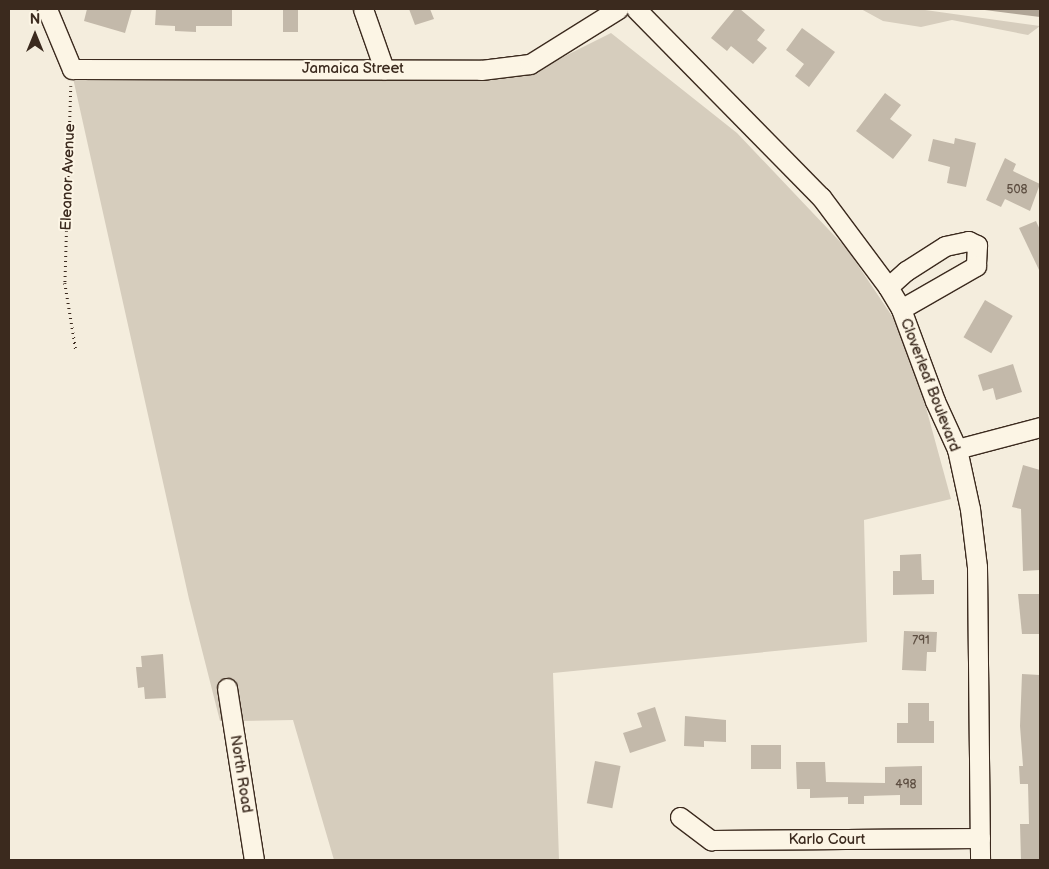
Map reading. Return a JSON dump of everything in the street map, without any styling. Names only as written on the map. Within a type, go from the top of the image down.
[{"type":"street","points":[[47,9],[72,69]]},
{"type":"street","points":[[363,9],[384,69]]},
{"type":"street","name":"Jamaica Street","points":[[72,69],[480,70],[530,64],[618,9]]},
{"type":"street","name":"Cloverleaf Boulevard","points":[[636,9],[821,197],[888,287],[901,309],[931,392],[957,449],[970,509],[977,566],[980,860]]},
{"type":"street","points":[[888,287],[906,271],[945,246],[968,241],[977,245],[976,266],[901,309]]},
{"type":"street","points":[[957,449],[1040,427]]},
{"type":"street","name":"North Road","points":[[227,688],[254,860]]},
{"type":"street","name":"Karlo Court","points":[[680,818],[711,840],[980,838]]},
{"type":"path","name":"Eleanor Avenue","points":[[72,69],[65,283],[76,350]]},
{"type":"shaded area","points":[[861,9],[918,9],[1040,26],[1028,35],[952,20],[921,27],[883,21]]},
{"type":"shaded area","points":[[977,9],[1040,9],[1040,17]]},
{"type":"shaded area","points":[[611,33],[737,133],[847,249],[898,325],[919,382],[951,499],[864,520],[867,642],[553,673],[559,860],[334,860],[293,720],[240,721],[233,679],[218,682],[224,721],[220,721],[189,599],[73,78],[379,77],[381,80],[549,64]]},
{"type":"building","points":[[87,9],[132,9],[125,33],[84,21]]},
{"type":"building","points":[[156,9],[232,9],[232,26],[196,26],[196,32],[175,31],[175,26],[155,25]]},
{"type":"building","points":[[283,9],[298,9],[298,32],[283,32]]},
{"type":"building","points":[[409,9],[430,9],[434,19],[415,25]]},
{"type":"building","points":[[735,9],[740,9],[765,30],[757,40],[767,48],[753,64],[731,46],[727,51],[711,38]]},
{"type":"building","points":[[802,28],[835,52],[809,87],[795,76],[804,64],[786,50]]},
{"type":"building","points":[[885,93],[901,105],[890,119],[912,135],[893,159],[856,131]]},
{"type":"building","points":[[955,138],[976,143],[966,187],[947,183],[950,167],[928,161],[933,139],[954,144]]},
{"type":"building","points":[[1005,158],[1016,164],[1013,171],[1040,184],[1030,211],[1005,199],[1001,207],[986,200]]},
{"type":"building","points":[[1036,221],[1040,230],[1040,272],[1019,228]]},
{"type":"building","points":[[985,300],[1013,316],[991,353],[964,337]]},
{"type":"building","points":[[1013,364],[1022,392],[996,400],[993,388],[983,391],[978,375]]},
{"type":"building","points":[[1023,465],[1040,470],[1040,570],[1023,571],[1021,509],[1012,507]]},
{"type":"building","points":[[921,554],[922,580],[934,580],[934,594],[893,595],[893,571],[900,571],[900,555]]},
{"type":"building","points":[[1018,594],[1040,594],[1040,634],[1022,634]]},
{"type":"building","points":[[904,631],[937,632],[936,652],[927,652],[926,671],[902,670]]},
{"type":"building","points":[[163,654],[166,698],[145,699],[144,687],[138,688],[136,667],[142,667],[141,656]]},
{"type":"building","points":[[1022,674],[1040,675],[1040,860],[1021,860],[1020,824],[1029,824],[1028,784],[1020,784],[1019,766],[1023,766],[1020,726]]},
{"type":"building","points":[[908,703],[929,703],[929,721],[934,721],[934,743],[897,743],[897,723],[908,723]]},
{"type":"building","points":[[655,707],[666,741],[630,753],[623,733],[642,727],[637,713]]},
{"type":"building","points":[[685,716],[726,720],[726,742],[704,741],[704,747],[684,746]]},
{"type":"building","points":[[751,745],[781,745],[781,769],[751,769]]},
{"type":"building","points":[[595,761],[621,766],[612,808],[587,803]]},
{"type":"building","points":[[796,762],[825,762],[826,782],[885,783],[885,767],[922,766],[922,805],[900,805],[900,795],[864,796],[864,804],[848,804],[848,797],[810,798],[810,789],[797,789]]}]
